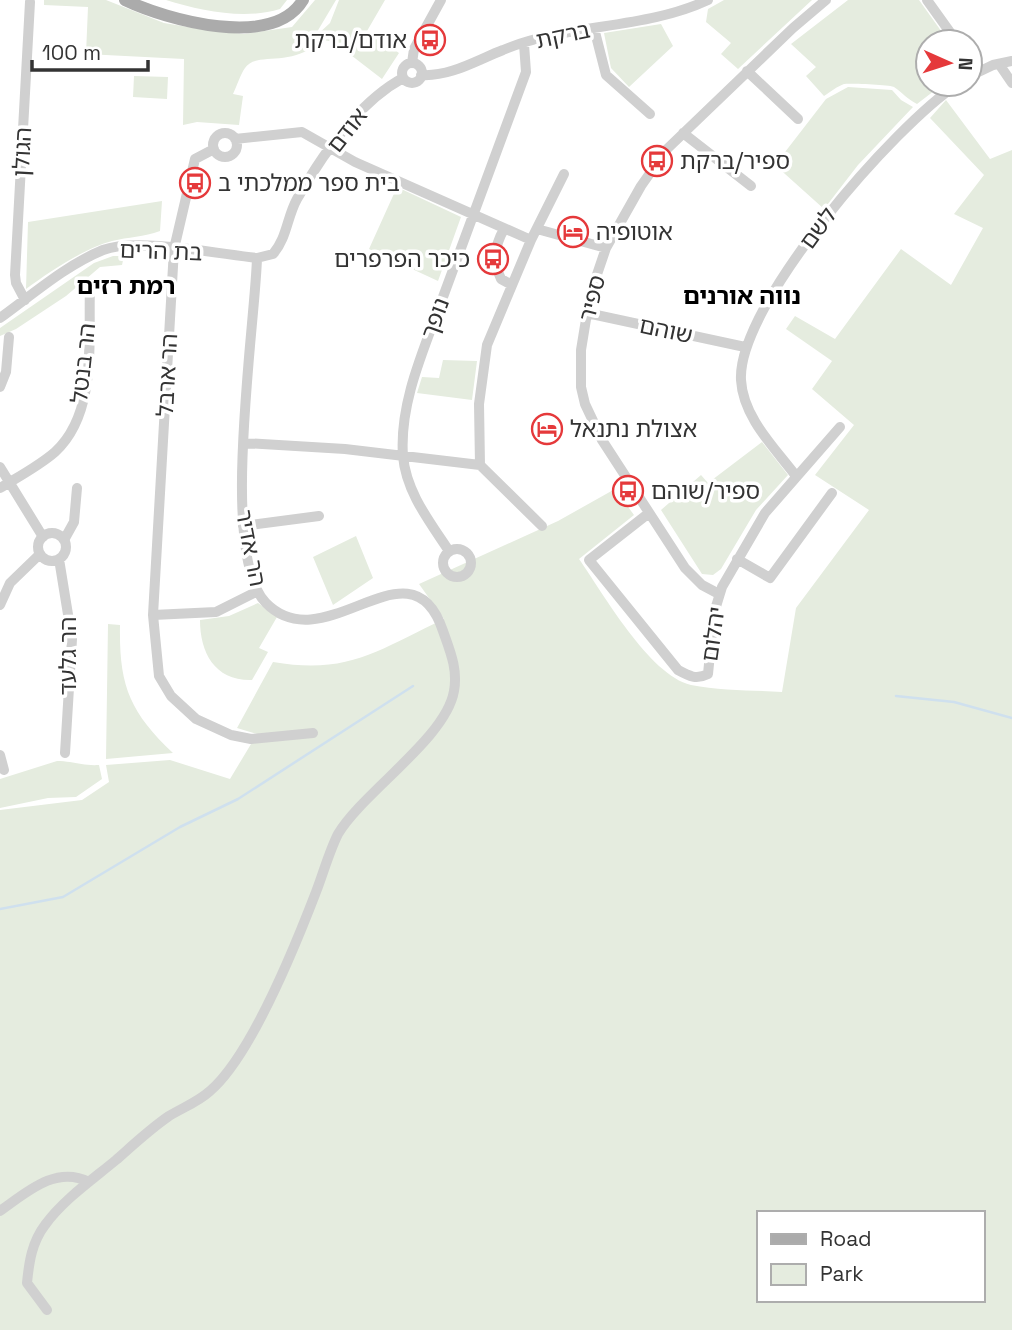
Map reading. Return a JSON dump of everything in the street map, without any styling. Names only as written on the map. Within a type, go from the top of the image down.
[{"type":"main road","points":[[125,0],[189,22],[252,26],[284,20],[303,0]]},
{"type":"street","points":[[412,62],[421,68],[421,75],[415,82],[403,78],[402,69],[412,62],[414,49],[441,0]]},
{"type":"street","name":"ברקת","points":[[421,75],[444,74],[524,44],[662,15],[708,0]]},
{"type":"street","name":"ספיר","points":[[719,594],[694,578],[602,440],[584,404],[580,369],[587,313],[606,248],[641,186],[683,133],[826,0]]},
{"type":"street","points":[[927,0],[947,28]]},
{"type":"street","name":"הגולן","points":[[25,300],[15,275],[30,2]]},
{"type":"street","points":[[594,28],[606,75],[650,114]]},
{"type":"street","name":"נופך","points":[[449,551],[413,493],[403,456],[405,416],[413,384],[472,215],[526,72],[524,44]]},
{"type":"street","points":[[984,70],[1012,61]]},
{"type":"street","points":[[999,64],[1012,83]]},
{"type":"street","points":[[747,71],[798,119]]},
{"type":"street","name":"אודם","points":[[257,258],[273,254],[279,247],[297,199],[359,112],[380,92],[403,78]]},
{"type":"street","name":"לשם","points":[[796,475],[761,429],[744,398],[741,369],[745,347],[793,264],[840,198],[907,127],[941,98]]},
{"type":"street","points":[[235,139],[237,147],[232,156],[221,156],[214,149],[215,140],[222,134],[235,139],[302,132],[314,136],[331,150],[531,240]]},
{"type":"street","points":[[683,133],[751,186]]},
{"type":"street","name":"הר ארבל","points":[[214,149],[195,159],[174,249],[153,615],[159,676],[172,696],[196,719],[231,735],[251,739],[313,733]]},
{"type":"street","points":[[480,465],[479,404],[487,345],[531,240],[564,174]]},
{"type":"street","points":[[504,229],[495,251],[495,262],[501,279],[512,285]]},
{"type":"street","points":[[537,229],[606,248]]},
{"type":"street","name":"בת הרים","points":[[0,318],[105,249],[129,245],[257,258]]},
{"type":"street","name":"הר אדיר","points":[[47,1310],[27,1283],[30,1252],[44,1225],[89,1182],[166,1118],[210,1091],[241,1052],[296,942],[339,833],[449,707],[455,672],[441,623],[424,602],[413,595],[392,592],[334,616],[308,621],[277,612],[256,592],[243,526],[240,494],[257,258]]},
{"type":"street","name":"הר בנטל","points":[[5,485],[55,452],[72,430],[78,416],[87,373],[90,285]]},
{"type":"street","name":"שוהם","points":[[587,313],[745,347]]},
{"type":"street","points":[[0,387],[6,372],[9,337]]},
{"type":"street","name":"יהלום","points":[[649,513],[589,560],[678,670],[691,678],[708,674],[719,594],[737,559],[765,513],[840,427]]},
{"type":"street","points":[[244,443],[480,465],[542,526]]},
{"type":"street","points":[[0,467],[5,485],[43,537]]},
{"type":"street","points":[[64,540],[56,534],[43,537],[38,545],[40,554],[47,560],[59,559],[65,552],[64,540],[75,522],[77,488]]},
{"type":"street","points":[[737,559],[770,578],[832,494]]},
{"type":"street","points":[[243,526],[319,516]]},
{"type":"street","points":[[0,605],[10,583],[40,554]]},
{"type":"street","name":"הר גלעד","points":[[59,559],[72,639],[65,753]]},
{"type":"street","points":[[153,615],[216,612],[256,592]]},
{"type":"street","points":[[0,755],[4,770]]},
{"type":"street","points":[[0,1211],[32,1188],[61,1175],[77,1176],[89,1182]]},
{"type":"green space","points":[[44,0],[106,0],[164,23],[244,34],[292,27],[315,0],[336,0],[317,32],[317,43],[307,51],[286,57],[257,60],[245,68],[233,94],[243,96],[239,125],[197,122],[183,125],[184,59],[86,54],[88,7],[44,5]]},
{"type":"green space","points":[[166,0],[287,0],[280,9],[238,14],[208,11]]},
{"type":"green space","points":[[339,0],[385,0],[367,31],[399,53],[382,79],[334,42],[318,39],[318,34],[330,23]]},
{"type":"green space","points":[[724,0],[812,0],[738,69],[721,54],[731,43],[706,22],[708,9]]},
{"type":"green space","points":[[848,0],[919,0],[939,28],[914,28],[914,98],[925,98],[917,104],[894,87],[886,86],[844,84],[824,96],[806,76],[816,67],[791,44]]},
{"type":"green space","points":[[661,24],[673,46],[629,87],[611,68],[604,33]]},
{"type":"green space","points":[[134,76],[168,77],[167,99],[133,97]]},
{"type":"green space","points":[[848,87],[892,90],[901,100],[913,107],[858,165],[824,209],[775,165],[826,99]]},
{"type":"green space","points":[[946,100],[990,159],[1012,150],[1012,1330],[0,1330],[0,810],[82,800],[109,782],[106,765],[170,760],[230,779],[257,734],[237,728],[273,662],[322,665],[343,662],[381,650],[444,619],[419,584],[558,521],[615,489],[634,515],[579,559],[643,650],[675,678],[691,685],[782,692],[796,608],[869,510],[815,475],[854,425],[812,389],[832,361],[786,329],[795,316],[835,339],[901,249],[951,285],[983,228],[954,214],[984,175],[930,118]]},
{"type":"green space","points":[[397,187],[461,217],[438,281],[369,249]]},
{"type":"green space","points":[[162,201],[160,231],[112,241],[90,249],[26,289],[28,222]]},
{"type":"green space","points":[[113,256],[124,256],[122,265],[100,267],[66,296],[16,329],[0,336],[0,328],[94,263]]},
{"type":"green space","points":[[443,360],[477,361],[472,400],[417,393],[422,377],[439,378]]},
{"type":"green space","points":[[762,442],[788,475],[756,510],[721,569],[713,575],[702,574],[661,510],[701,475],[708,483]]},
{"type":"green space","points":[[356,536],[373,578],[333,605],[313,557]]},
{"type":"green space","points":[[258,603],[277,617],[259,648],[268,652],[252,680],[228,676],[212,663],[207,654],[200,620],[229,616]]},
{"type":"green space","points":[[108,624],[120,625],[125,681],[137,710],[173,753],[106,759]]},
{"type":"green space","points":[[57,761],[99,765],[102,779],[76,797],[48,798],[0,808],[0,779]]},
{"type":"waterway","points":[[0,909],[63,897],[180,827],[238,799],[413,686]]},
{"type":"waterway","points":[[896,696],[954,702],[1012,718]]},
{"type":"place","name":"אודם/ברקת","points":[[430,40]]},
{"type":"place","name":"ספיר/ברקת","points":[[657,161]]},
{"type":"place","name":"בית ספר ממלכתי ב","points":[[195,183]]},
{"type":"place","name":"אוטופיה","points":[[573,232]]},
{"type":"place","name":"כיכר הפרפרים","points":[[493,259]]},
{"type":"place","name":"אצולת נתנאל","points":[[547,429]]},
{"type":"place","name":"ספיר/שוהם","points":[[628,491]]},
{"type":"district","name":"רמת רזים","points":[[126,285]]},
{"type":"district","name":"נווה אורנים","points":[[742,295]]}]
